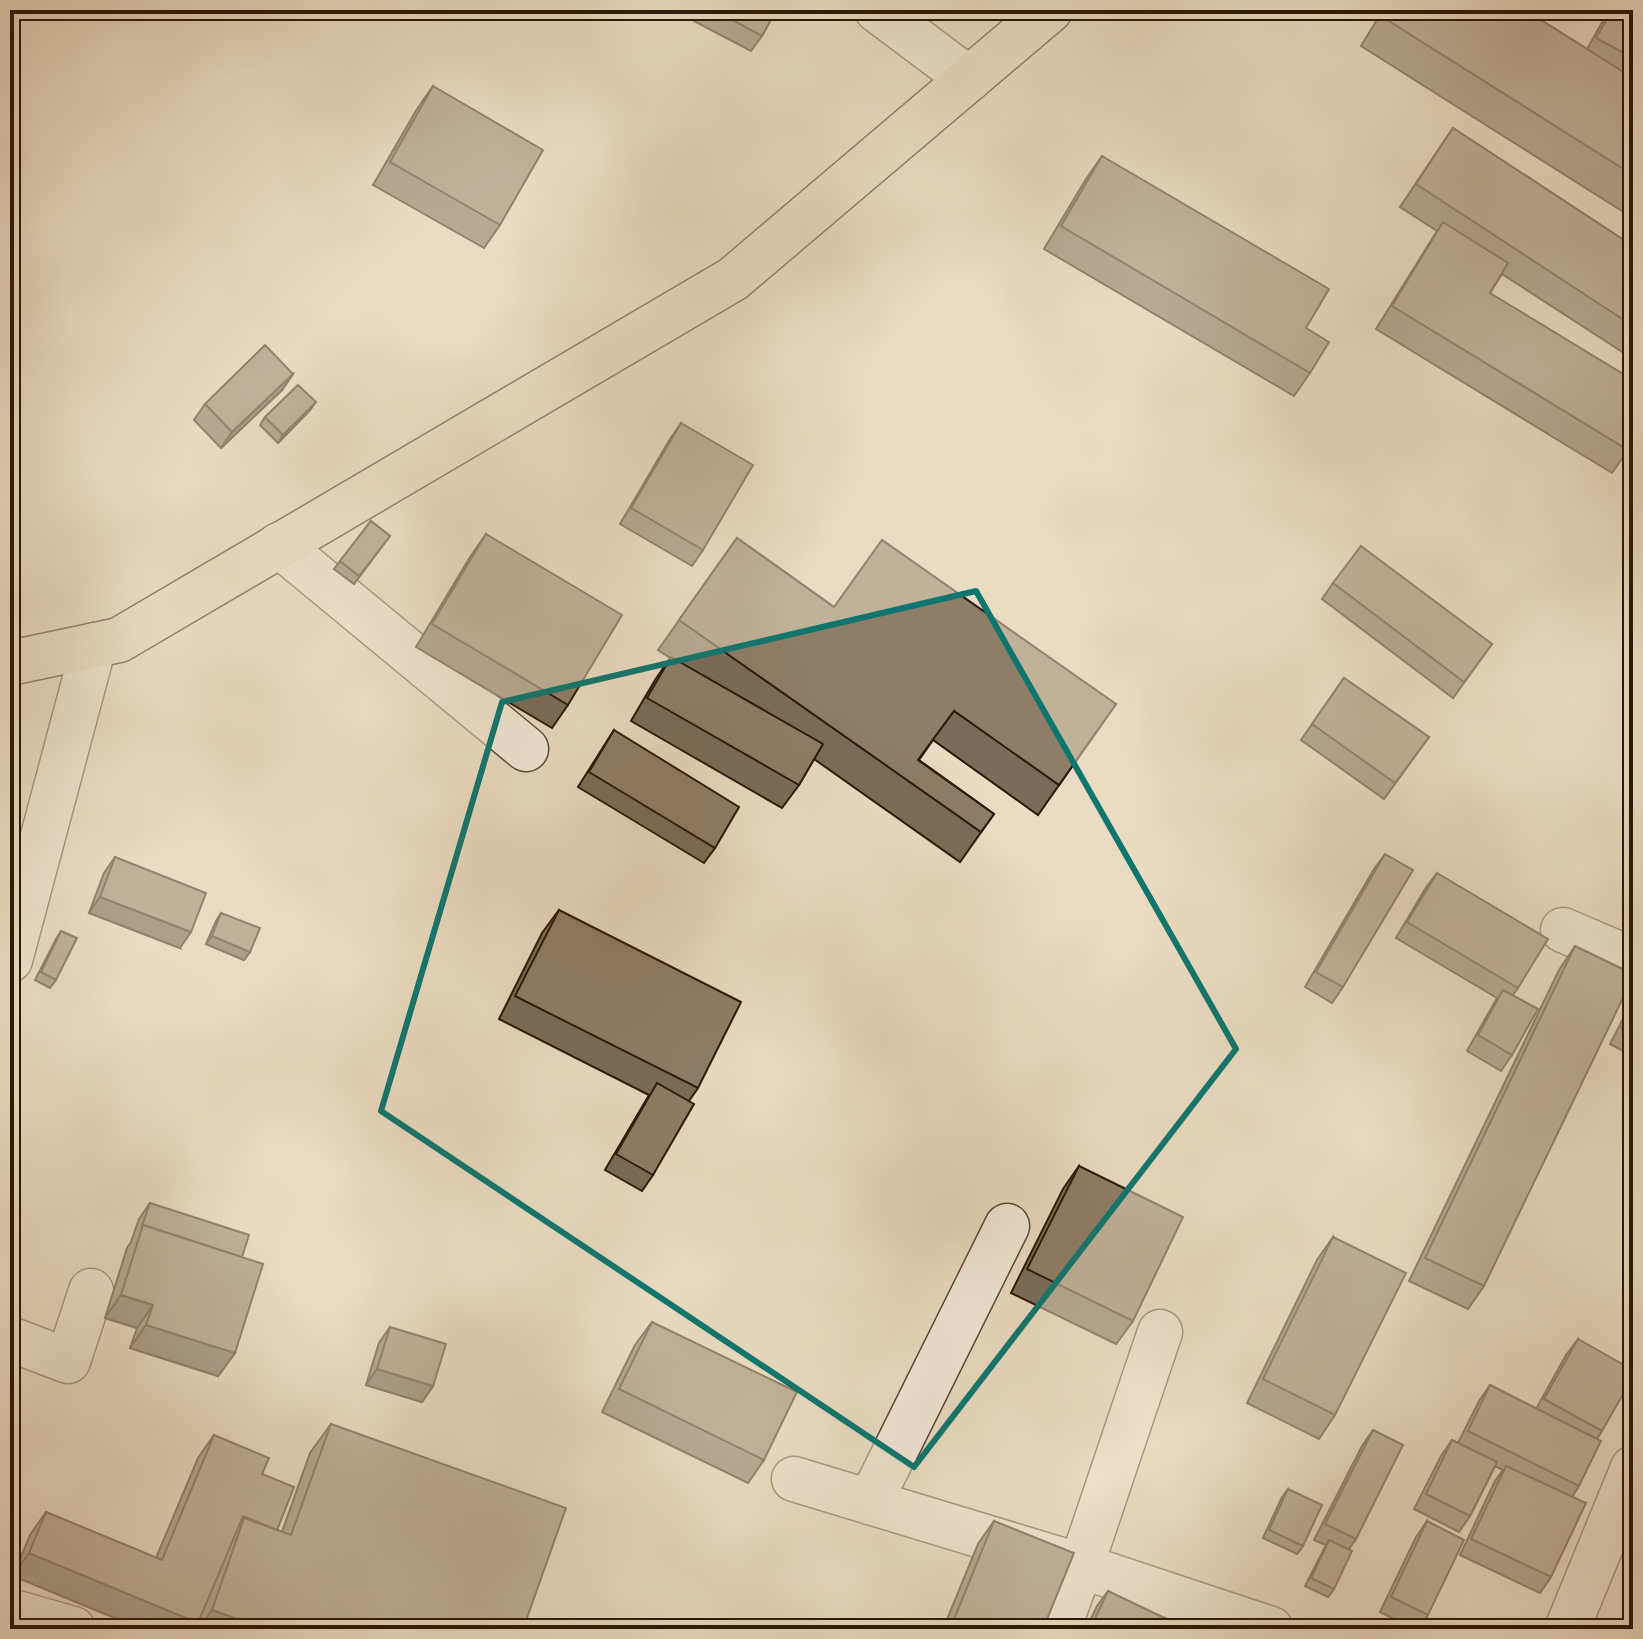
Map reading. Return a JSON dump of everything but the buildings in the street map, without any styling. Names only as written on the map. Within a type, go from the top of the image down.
[{"type":"main road","points":[[10,663],[119,640],[733,279],[1050,10]]},
{"type":"street","points":[[877,10],[969,79]]},
{"type":"street","points":[[279,545],[526,749]]},
{"type":"street","points":[[10,960],[94,645]]},
{"type":"street","points":[[1563,930],[1633,960]]},
{"type":"street","points":[[870,1502],[1007,1226]]},
{"type":"street","points":[[10,1339],[68,1361],[91,1291]]},
{"type":"street","points":[[1058,1629],[1160,1332]]},
{"type":"street","points":[[1567,1629],[1633,1468]]},
{"type":"street","points":[[794,1479],[1081,1566],[1271,1629]]},
{"type":"street","points":[[10,1611],[73,1629]]},
{"type":"highlighted area","points":[[976,591],[1236,1049],[914,1467],[381,1111],[502,702]]}]
